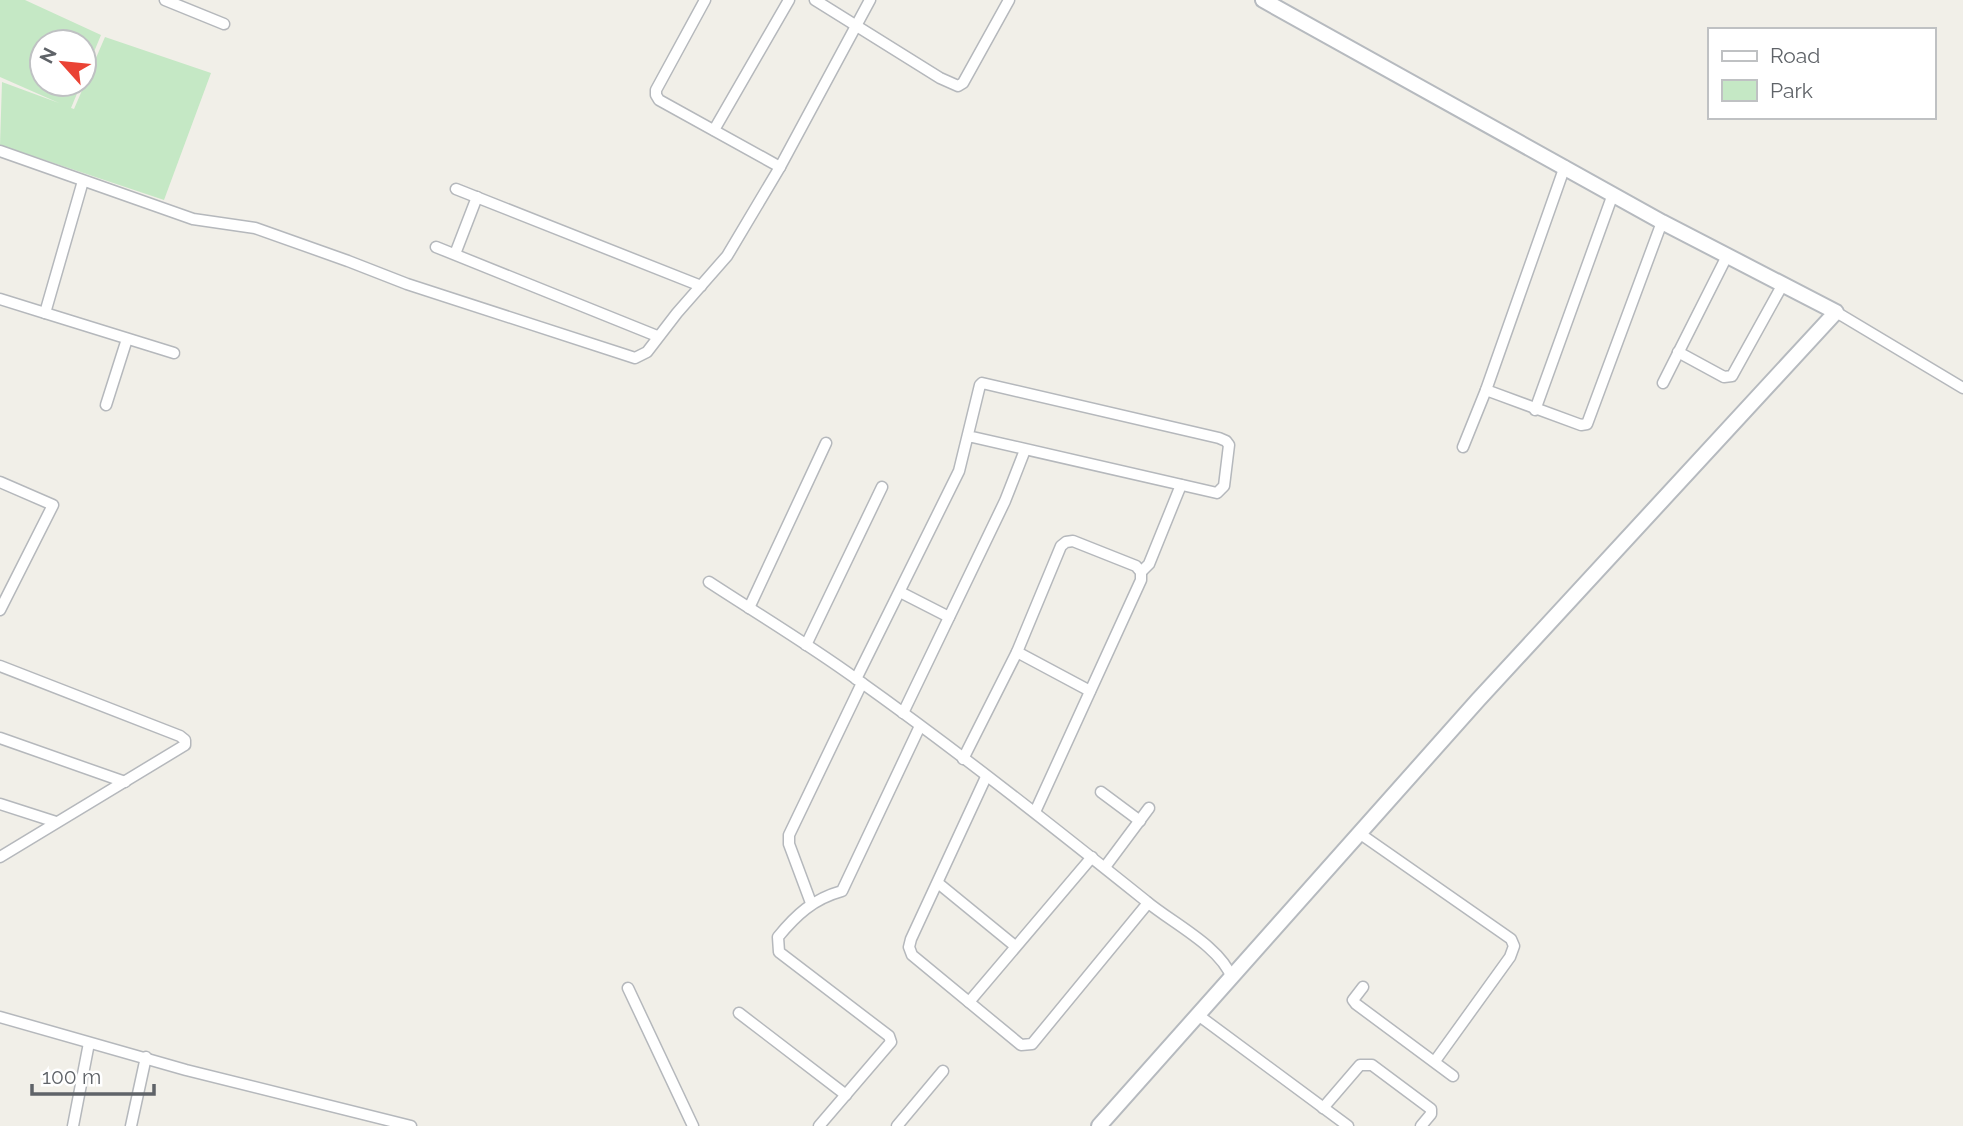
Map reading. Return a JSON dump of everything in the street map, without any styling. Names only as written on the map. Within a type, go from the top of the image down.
[{"type":"street","points":[[165,0],[223,24]]},
{"type":"street","points":[[705,0],[656,90],[656,95],[659,100],[780,167]]},
{"type":"street","points":[[714,130],[789,0]]},
{"type":"street","points":[[815,0],[940,78],[958,86],[963,83],[1009,0]]},
{"type":"street","points":[[0,151],[193,219],[255,228],[407,285],[635,358],[647,352],[657,336],[727,256],[780,167],[870,0]]},
{"type":"street","points":[[1263,0],[1662,222],[1836,312],[1963,388]]},
{"type":"street","points":[[1463,447],[1486,390],[1565,166]]},
{"type":"street","points":[[45,313],[83,181]]},
{"type":"street","points":[[456,189],[701,286]]},
{"type":"street","points":[[1535,410],[1613,194]]},
{"type":"street","points":[[455,254],[477,197]]},
{"type":"street","points":[[1486,390],[1581,425],[1588,423],[1662,222]]},
{"type":"street","points":[[436,247],[657,336]]},
{"type":"street","points":[[1663,383],[1727,256]]},
{"type":"street","points":[[1678,352],[1724,377],[1732,376],[1783,284]]},
{"type":"street","points":[[0,299],[174,353]]},
{"type":"street","points":[[1099,1126],[1487,689],[1836,312]]},
{"type":"street","points":[[106,405],[127,338]]},
{"type":"street","points":[[811,903],[789,844],[789,835],[900,592],[959,471],[980,385],[985,382],[1226,441],[1228,445],[1221,491],[1217,493],[968,436]]},
{"type":"street","points":[[749,608],[827,443]]},
{"type":"street","points":[[903,713],[1005,501],[1025,450]]},
{"type":"street","points":[[0,482],[53,505],[0,610]]},
{"type":"street","points":[[1141,572],[1149,564],[1181,485]]},
{"type":"street","points":[[806,645],[882,487]]},
{"type":"street","points":[[963,759],[1017,652],[1061,546],[1073,541],[1136,566],[1141,572],[1141,580],[1035,812]]},
{"type":"street","points":[[709,582],[859,681],[1035,812],[1212,951],[1223,961],[1232,978]]},
{"type":"street","points":[[900,592],[949,617]]},
{"type":"street","points":[[1017,652],[1090,691]]},
{"type":"street","points":[[0,666],[99,703],[185,740],[185,745],[181,748],[0,857]]},
{"type":"street","points":[[820,1126],[891,1042],[889,1036],[779,953],[778,937],[811,903],[842,891],[920,726]]},
{"type":"street","points":[[0,738],[125,782]]},
{"type":"street","points":[[986,776],[909,947],[912,955],[1021,1045],[1032,1044],[1148,903]]},
{"type":"street","points":[[1101,792],[1140,821]]},
{"type":"street","points":[[0,804],[56,822]]},
{"type":"street","points":[[1105,867],[1149,808]]},
{"type":"street","points":[[1360,833],[1511,939],[1514,946],[1510,957],[1434,1061]]},
{"type":"street","points":[[969,1002],[1092,857]]},
{"type":"street","points":[[938,883],[1015,946]]},
{"type":"street","points":[[1363,987],[1354,996],[1356,1004],[1453,1076]]},
{"type":"street","points":[[628,988],[693,1126]]},
{"type":"street","points":[[739,1013],[846,1095]]},
{"type":"street","points":[[1198,1015],[1323,1108],[1340,1124]]},
{"type":"street","points":[[0,1017],[186,1070],[411,1126]]},
{"type":"street","points":[[73,1126],[89,1043]]},
{"type":"street","points":[[131,1126],[146,1057]]},
{"type":"street","points":[[1323,1108],[1360,1066],[1372,1065],[1430,1109],[1431,1114],[1422,1126]]},
{"type":"street","points":[[897,1126],[943,1072]]},
{"type":"green space","points":[[0,0],[25,0],[86,28],[28,28],[28,89],[0,77]]},
{"type":"green space","points":[[105,37],[211,73],[164,200],[0,145],[2,82],[28,92],[28,98],[45,98],[59,103],[48,98],[75,98],[71,108],[74,109],[79,98],[98,98],[98,53]]}]
